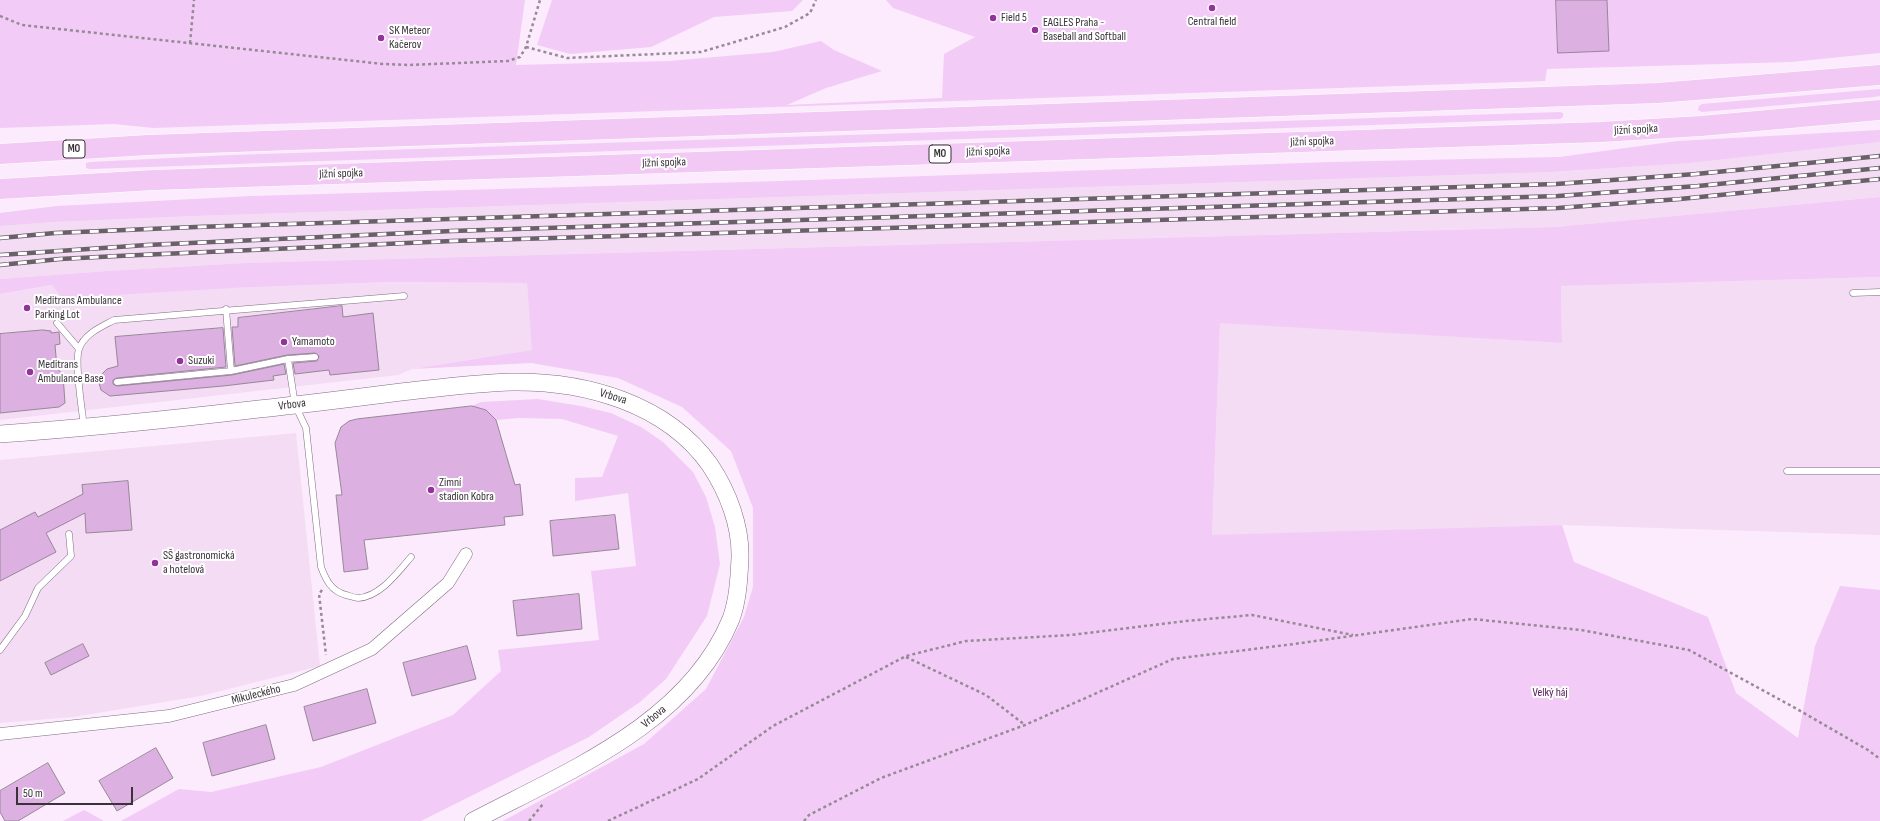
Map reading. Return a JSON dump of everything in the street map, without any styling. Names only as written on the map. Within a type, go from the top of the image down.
[{"type":"highway","name":"MO","points":[[0,154],[148,145],[1658,94],[1880,75]]},
{"type":"highway","name":"Jižní spojka","points":[[0,189],[154,180],[1601,132],[1701,126],[1880,110]]},
{"type":"main road","name":"Vrbova","points":[[0,434],[84,428],[435,388],[513,382],[557,385],[599,392],[637,405],[668,423],[698,449],[716,474],[728,499],[737,525],[740,549],[739,582],[732,617],[714,652],[692,680],[645,725],[610,749],[473,821]]},
{"type":"street","name":"Mikuleckého","points":[[0,734],[169,716],[294,685],[372,649],[448,582],[466,554]]},
{"type":"lane","points":[[1852,294],[1880,292]]},
{"type":"lane","points":[[84,428],[79,370],[79,349],[91,333],[114,320],[226,309],[404,296]]},
{"type":"lane","points":[[226,309],[231,371]]},
{"type":"lane","points":[[57,323],[79,349]]},
{"type":"lane","points":[[117,382],[231,371],[288,359],[315,357]]},
{"type":"lane","points":[[288,359],[295,405],[306,428],[321,567],[327,583],[341,594],[358,598],[373,593],[389,582],[411,558]]},
{"type":"lane","points":[[1787,471],[1880,471]]},
{"type":"lane","points":[[0,650],[25,616],[38,588],[71,556],[69,534]]},
{"type":"path","points":[[190,43],[194,0]]},
{"type":"path","points":[[0,16],[22,25],[375,63],[409,65],[508,61],[520,57],[526,47],[540,0]]},
{"type":"path","points":[[526,47],[567,58],[701,52],[786,27],[810,13],[816,0]]},
{"type":"path","points":[[327,583],[319,594],[328,670]]},
{"type":"path","points":[[608,821],[698,779],[773,726],[906,656],[966,641],[1071,635],[1186,621],[1252,615],[1355,635]]},
{"type":"path","points":[[804,821],[808,815],[881,778],[1025,725],[1173,658],[1472,619],[1581,630],[1689,650],[1797,709],[1868,750],[1880,759]]},
{"type":"path","points":[[906,656],[986,695],[1025,725]]},
{"type":"path","points":[[529,821],[544,803]]},
{"type":"shaded area","points":[[1880,142],[1880,197],[1555,227],[245,263],[0,279],[0,226],[195,216],[1551,172],[1691,163]]},
{"type":"shaded area","points":[[1880,277],[1880,535],[1562,525],[1212,536],[1220,322],[1562,343],[1561,286]]},
{"type":"shaded area","points":[[389,282],[527,283],[533,350],[412,369],[398,375],[0,420],[0,294],[53,285],[232,288]]},
{"type":"shaded area","name":"SŠ gastronomická a hotelová","points":[[296,433],[320,666],[201,696],[73,717],[0,723],[0,460]]},
{"type":"green space","points":[[0,0],[525,0],[516,65],[669,61],[773,52],[821,41],[834,50],[882,71],[826,88],[787,105],[942,98],[944,54],[975,37],[893,8],[886,0],[1880,0],[1880,53],[1791,62],[1547,69],[1545,81],[153,128],[114,124],[0,128]]},
{"type":"green space","points":[[552,0],[803,0],[792,11],[714,17],[651,47],[570,54],[537,45]]},
{"type":"green space","points":[[1880,89],[1880,96],[1874,97],[1702,112],[1698,110],[1699,106],[1702,104]]},
{"type":"green space","points":[[1563,113],[1563,117],[1560,119],[86,168],[86,163],[90,162],[232,155]]},
{"type":"green space","points":[[1880,130],[1880,142],[1691,163],[1551,172],[195,216],[0,226],[0,213],[57,206],[252,196],[781,181],[1331,162],[1559,157],[1678,141]]},
{"type":"green space","name":"Velký háj","points":[[1880,197],[1880,277],[1561,286],[1562,343],[1220,323],[1212,535],[1562,525],[1574,562],[1708,617],[1736,693],[1798,738],[1815,646],[1840,586],[1880,590],[1880,821],[503,821],[644,744],[706,689],[744,617],[753,587],[753,508],[731,451],[682,407],[618,378],[531,363],[412,369],[532,350],[527,283],[389,282],[232,288],[63,298],[52,285],[0,294],[0,279],[245,263],[1555,227]]},
{"type":"green space","points":[[538,399],[581,406],[611,413],[641,427],[663,442],[693,472],[706,497],[715,527],[720,564],[707,616],[666,679],[640,702],[589,737],[421,821],[121,821],[179,789],[211,792],[321,767],[453,715],[501,671],[498,650],[599,640],[591,571],[636,566],[628,493],[575,501],[575,478],[602,477],[618,436],[562,419],[519,418],[496,420],[486,410],[472,406],[481,402]]},
{"type":"green space","points":[[84,810],[104,821],[63,821]]},
{"type":"building","points":[[1556,0],[1607,0],[1609,51],[1558,53]]},
{"type":"building","points":[[342,306],[343,317],[373,313],[379,370],[330,375],[329,370],[295,374],[293,363],[317,361],[319,356],[315,353],[287,355],[235,366],[232,327],[238,327],[238,318]]},
{"type":"building","points":[[223,328],[226,367],[117,378],[113,380],[113,384],[117,386],[232,375],[284,364],[286,374],[273,376],[274,380],[110,396],[101,390],[99,383],[101,375],[107,369],[118,366],[115,337]]},
{"type":"building","name":"Meditrans Ambulance Base","points":[[43,330],[51,331],[51,333],[59,332],[60,344],[55,345],[57,368],[63,375],[65,403],[59,407],[0,413],[0,334]]},
{"type":"building","name":"Zimní stadion Kobra","points":[[472,406],[486,410],[496,420],[515,485],[520,484],[523,515],[504,517],[505,525],[364,540],[368,569],[344,572],[336,495],[342,495],[335,443],[341,427],[349,421],[357,419]]},
{"type":"building","points":[[128,481],[132,530],[86,533],[85,513],[46,533],[56,552],[0,581],[0,530],[35,512],[38,517],[83,494],[82,485]]},
{"type":"building","points":[[615,515],[619,549],[553,556],[550,521]]},
{"type":"building","points":[[579,594],[582,629],[517,636],[513,601]]},
{"type":"building","points":[[83,644],[89,656],[51,675],[45,663]]},
{"type":"building","points":[[467,646],[476,679],[412,696],[403,663]]},
{"type":"building","points":[[367,689],[376,723],[313,741],[304,707]]},
{"type":"building","points":[[266,725],[275,759],[212,776],[203,743]]},
{"type":"building","points":[[156,748],[173,778],[117,811],[99,781]]},
{"type":"building","points":[[48,763],[65,793],[18,821],[5,821],[0,812],[0,791]]},
{"type":"railway","points":[[0,238],[55,233],[196,227],[1556,184],[1696,174],[1880,156]]},
{"type":"railway","points":[[0,255],[147,245],[452,231],[1558,196],[1698,186],[1880,168]]},
{"type":"railway","points":[[0,265],[60,259],[452,241],[1558,208],[1680,199],[1880,179]]},
{"type":"place","name":"Central field","points":[[1212,8]]},
{"type":"place","name":"Field 5","points":[[993,18]]},
{"type":"place","name":"EAGLES Praha - Baseball and Softball","points":[[1035,30]]},
{"type":"place","name":"SK Meteor Kačerov","points":[[381,38]]},
{"type":"place","name":"Meditrans Ambulance Parking Lot","points":[[27,308]]},
{"type":"place","name":"Yamamoto","points":[[284,342]]},
{"type":"place","name":"Suzuki","points":[[180,361]]},
{"type":"place","name":"Meditrans Ambulance Base","points":[[30,372]]},
{"type":"place","name":"Zimní stadion Kobra","points":[[431,490]]},
{"type":"place","name":"SŠ gastronomická a hotelová","points":[[155,563]]}]
